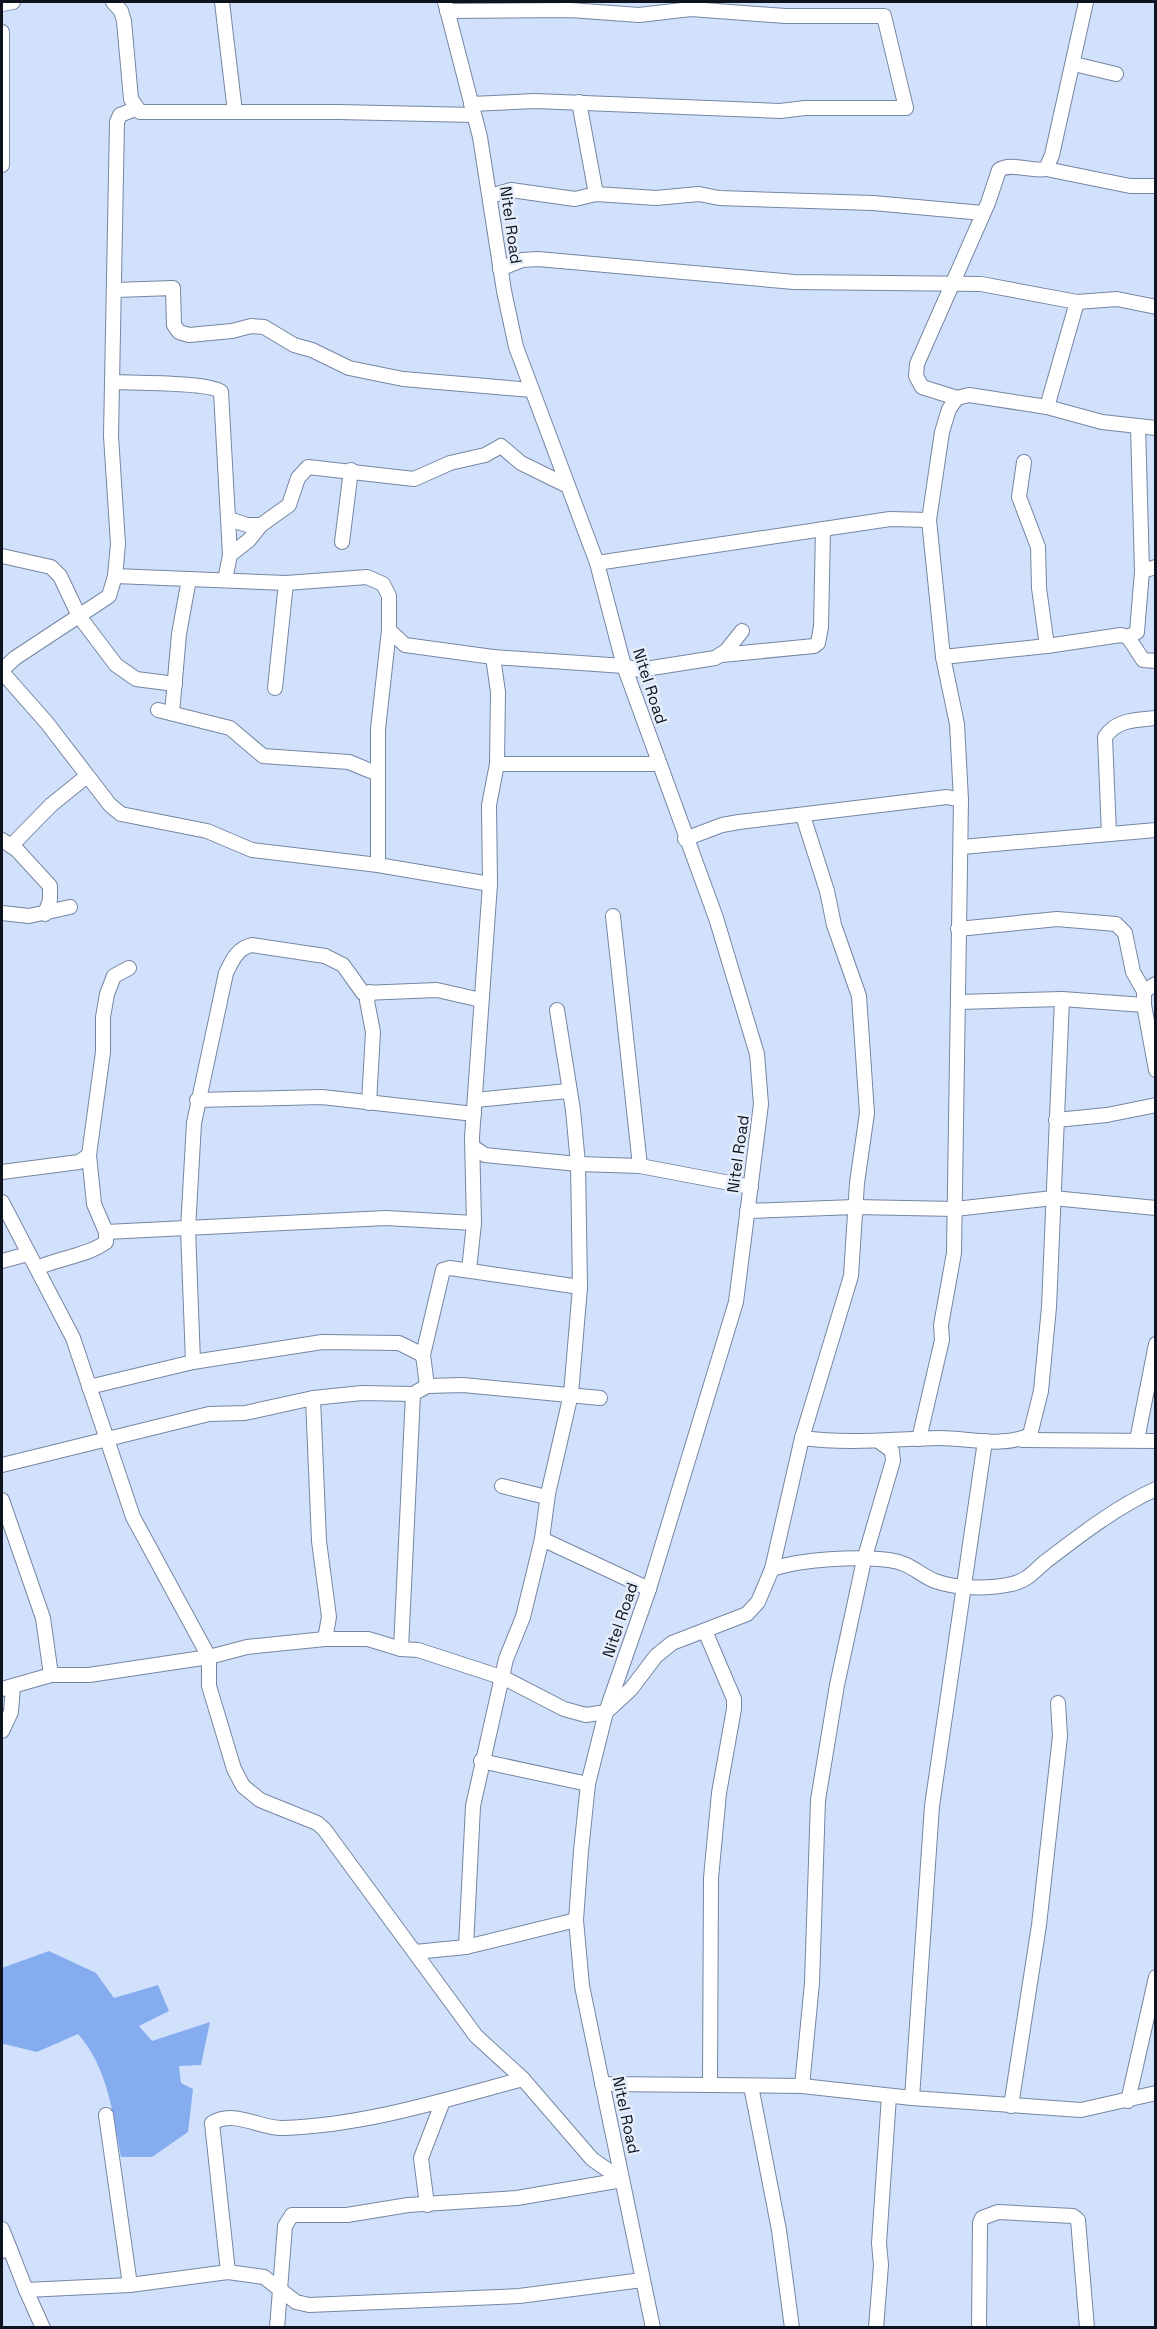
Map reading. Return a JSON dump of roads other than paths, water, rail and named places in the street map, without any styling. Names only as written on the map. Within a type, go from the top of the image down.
[{"type":"street","points":[[2,3],[13,2]]},
{"type":"street","points":[[113,2],[121,11],[124,21],[131,99],[135,109]]},
{"type":"street","points":[[222,2],[235,112]]},
{"type":"street","points":[[1046,169],[1052,155],[1074,64],[1086,2]]},
{"type":"street","points":[[446,6],[639,15],[708,9],[785,16],[884,16],[906,108],[805,108],[780,111],[502,101],[473,110],[147,114],[135,109],[120,115],[117,122],[111,436],[118,544],[115,576],[109,596],[15,658],[2,671],[48,723],[110,805],[121,814],[185,825],[252,850],[378,865],[490,884]]},
{"type":"street","name":"Nitel Road","points":[[446,6],[473,110],[490,196],[500,269],[516,347],[597,563],[624,666],[685,839],[716,918],[757,1054],[761,1104],[736,1302],[649,1589],[606,1712],[588,1784],[576,1920],[582,1986],[642,2280],[654,2328]]},
{"type":"street","points":[[2,32],[2,165]]},
{"type":"street","points":[[1074,64],[1116,74]]},
{"type":"street","points":[[579,102],[596,194]]},
{"type":"street","points":[[1155,186],[1130,186],[1046,169],[1022,170],[1009,167],[999,170],[983,213],[924,344],[916,376],[921,387],[957,398],[978,396],[1047,407],[1102,422],[1155,428]]},
{"type":"street","points":[[490,196],[512,190],[575,199],[596,194],[656,198],[699,194],[719,198],[873,203],[983,213]]},
{"type":"street","points":[[500,269],[522,260],[538,259],[794,282],[981,284],[1015,288],[1077,302],[1109,298],[1155,307]]},
{"type":"street","points":[[115,290],[173,288],[174,325],[179,332],[189,335],[232,331],[251,326],[264,327],[294,345],[312,350],[349,368],[403,379],[532,390]]},
{"type":"street","points":[[1047,407],[1077,302]]},
{"type":"street","points":[[113,382],[218,389],[222,400],[229,519],[230,555],[225,580]]},
{"type":"street","points":[[919,1438],[942,1340],[941,1325],[954,1253],[959,1002],[958,929],[962,847],[961,793],[957,724],[944,657],[929,541],[929,520],[942,432],[949,409],[957,398]]},
{"type":"street","points":[[1128,637],[1137,632],[1142,571],[1138,426]]},
{"type":"street","points":[[230,555],[249,540],[261,525],[289,505],[298,478],[309,467],[414,479],[450,464],[485,456],[501,446],[521,463],[568,486]]},
{"type":"street","points":[[1024,462],[1019,497],[1038,547],[1039,588],[1047,646]]},
{"type":"street","points":[[342,542],[351,470]]},
{"type":"street","points":[[229,519],[247,525],[261,525]]},
{"type":"street","points":[[597,563],[890,519],[929,520]]},
{"type":"street","points":[[389,630],[394,638],[405,645],[493,657],[624,666],[639,670],[722,655],[814,646],[818,644],[821,627],[823,529]]},
{"type":"street","points":[[2,556],[51,567],[60,576],[79,616],[123,669],[136,678],[175,684]]},
{"type":"street","points":[[1142,571],[1155,567]]},
{"type":"street","points":[[115,576],[286,582],[367,577],[383,584],[389,596],[389,630],[378,729],[378,865]]},
{"type":"street","points":[[189,579],[179,634],[175,684],[165,712],[231,728],[263,756],[349,762],[378,774]]},
{"type":"street","points":[[275,688],[286,582]]},
{"type":"street","points":[[722,655],[742,631]]},
{"type":"street","points":[[944,657],[1121,635],[1128,637],[1143,660],[1155,661]]},
{"type":"street","points":[[469,1270],[474,1223],[474,1107],[490,884],[489,805],[497,764],[498,692],[493,657]]},
{"type":"street","points":[[1108,834],[1105,737],[1111,729],[1122,722],[1155,718]]},
{"type":"street","points":[[497,764],[659,764]]},
{"type":"street","points":[[45,914],[50,900],[50,886],[6,843],[87,776]]},
{"type":"street","points":[[685,839],[722,825],[947,797],[961,793]]},
{"type":"street","points":[[2,1731],[10,1712],[7,1688],[51,1675],[89,1675],[209,1657],[247,1647],[325,1639],[368,1639],[401,1649],[418,1650],[504,1678],[575,1713],[586,1715],[606,1712],[631,1689],[656,1656],[672,1643],[747,1614],[758,1602],[772,1569],[802,1437],[851,1276],[855,1206],[867,1113],[859,996],[834,925],[827,891],[803,816]]},
{"type":"street","points":[[962,847],[1155,830]]},
{"type":"street","points":[[2,914],[45,914],[70,907]]},
{"type":"street","points":[[613,916],[640,1166]]},
{"type":"street","points":[[958,929],[1057,919],[1116,924],[1125,933],[1132,972],[1148,993],[1155,1070]]},
{"type":"street","points":[[193,1362],[188,1228],[197,1100],[226,973],[236,954],[244,947],[252,945],[325,956],[343,965],[363,993],[437,990],[481,1000]]},
{"type":"street","points":[[37,1268],[67,1256],[87,1253],[106,1242],[106,1232],[94,1204],[89,1155],[101,1066],[107,994],[114,976],[129,968]]},
{"type":"street","points":[[369,1103],[373,1032],[367,1001],[370,992]]},
{"type":"street","points":[[959,1002],[1062,999],[1148,993]]},
{"type":"street","points":[[1017,1441],[1030,1435],[1041,1391],[1049,1307],[1062,999]]},
{"type":"street","points":[[466,1947],[470,1823],[482,1761],[504,1678],[506,1659],[523,1617],[542,1539],[548,1494],[571,1394],[575,1320],[580,1287],[578,1164],[573,1110],[568,1091],[557,1010]]},
{"type":"street","points":[[197,1100],[322,1097],[369,1103],[474,1107],[568,1091]]},
{"type":"street","points":[[1056,1120],[1107,1115],[1155,1105]]},
{"type":"street","points":[[473,1147],[477,1153],[485,1155],[578,1164],[640,1166],[751,1186]]},
{"type":"street","points":[[2,1172],[79,1162],[89,1155]]},
{"type":"street","points":[[747,1211],[855,1206],[955,1209],[1053,1198],[1155,1208]]},
{"type":"street","points":[[2,1202],[73,1338],[133,1517],[209,1657],[209,1686],[234,1769],[243,1786],[260,1800],[324,1829],[476,2036],[523,2079],[592,2159],[622,2180]]},
{"type":"street","points":[[106,1232],[258,1222],[386,1218],[474,1223]]},
{"type":"street","points":[[2,1261],[28,1254]]},
{"type":"street","points":[[427,1386],[423,1355],[443,1270],[450,1268],[469,1270],[580,1287]]},
{"type":"street","points":[[88,1387],[193,1362],[270,1349],[351,1341],[399,1343],[423,1355]]},
{"type":"street","points":[[1137,1440],[1155,1344]]},
{"type":"street","points":[[2,1465],[209,1414],[245,1413],[313,1398],[362,1393],[413,1394],[427,1386],[464,1385],[600,1398]]},
{"type":"street","points":[[401,1649],[413,1394]]},
{"type":"street","points":[[313,1398],[319,1541],[329,1617],[325,1639]]},
{"type":"street","points":[[802,1437],[838,1443],[919,1438],[985,1441],[1155,1441]]},
{"type":"street","points":[[912,2098],[932,1806],[985,1441]]},
{"type":"street","points":[[802,2086],[812,1983],[818,1800],[837,1685],[864,1560],[893,1461],[892,1451],[880,1442]]},
{"type":"street","points":[[502,1486],[542,1496],[548,1494]]},
{"type":"street","points":[[772,1569],[793,1562],[864,1560],[914,1567],[934,1580],[963,1586],[1009,1585],[1027,1580],[1043,1563],[1111,1514],[1155,1489]]},
{"type":"street","points":[[2,1500],[42,1618],[51,1675]]},
{"type":"street","points":[[542,1539],[649,1589]]},
{"type":"street","points":[[705,1630],[734,1700],[719,1793],[711,1878],[710,2084]]},
{"type":"street","points":[[1011,2106],[1039,1925],[1060,1736],[1058,1703]]},
{"type":"street","points":[[482,1761],[588,1784]]},
{"type":"street","points":[[415,1952],[466,1947],[576,1920]]},
{"type":"street","points":[[1128,2101],[1155,1977]]},
{"type":"street","points":[[228,2272],[212,2123],[249,2119],[283,2128],[392,2114],[523,2079]]},
{"type":"street","points":[[602,2084],[802,2086],[912,2098],[1081,2110],[1155,2093]]},
{"type":"street","points":[[751,2086],[779,2230],[792,2328]]},
{"type":"street","points":[[876,2328],[881,2265],[879,2243],[890,2096]]},
{"type":"street","points":[[427,2205],[421,2158],[443,2101]]},
{"type":"street","points":[[106,2115],[130,2286]]},
{"type":"street","points":[[277,2328],[278,2287],[285,2226],[292,2215],[347,2215],[408,2205],[517,2198],[622,2180]]},
{"type":"street","points":[[980,2328],[980,2223],[982,2218],[988,2214],[998,2212],[1073,2216],[1078,2220],[1088,2328]]},
{"type":"street","points":[[2,2229],[6,2250],[43,2328]]},
{"type":"street","points":[[26,2290],[130,2286],[228,2272],[264,2277],[296,2302],[309,2305],[519,2296],[642,2280]]}]
